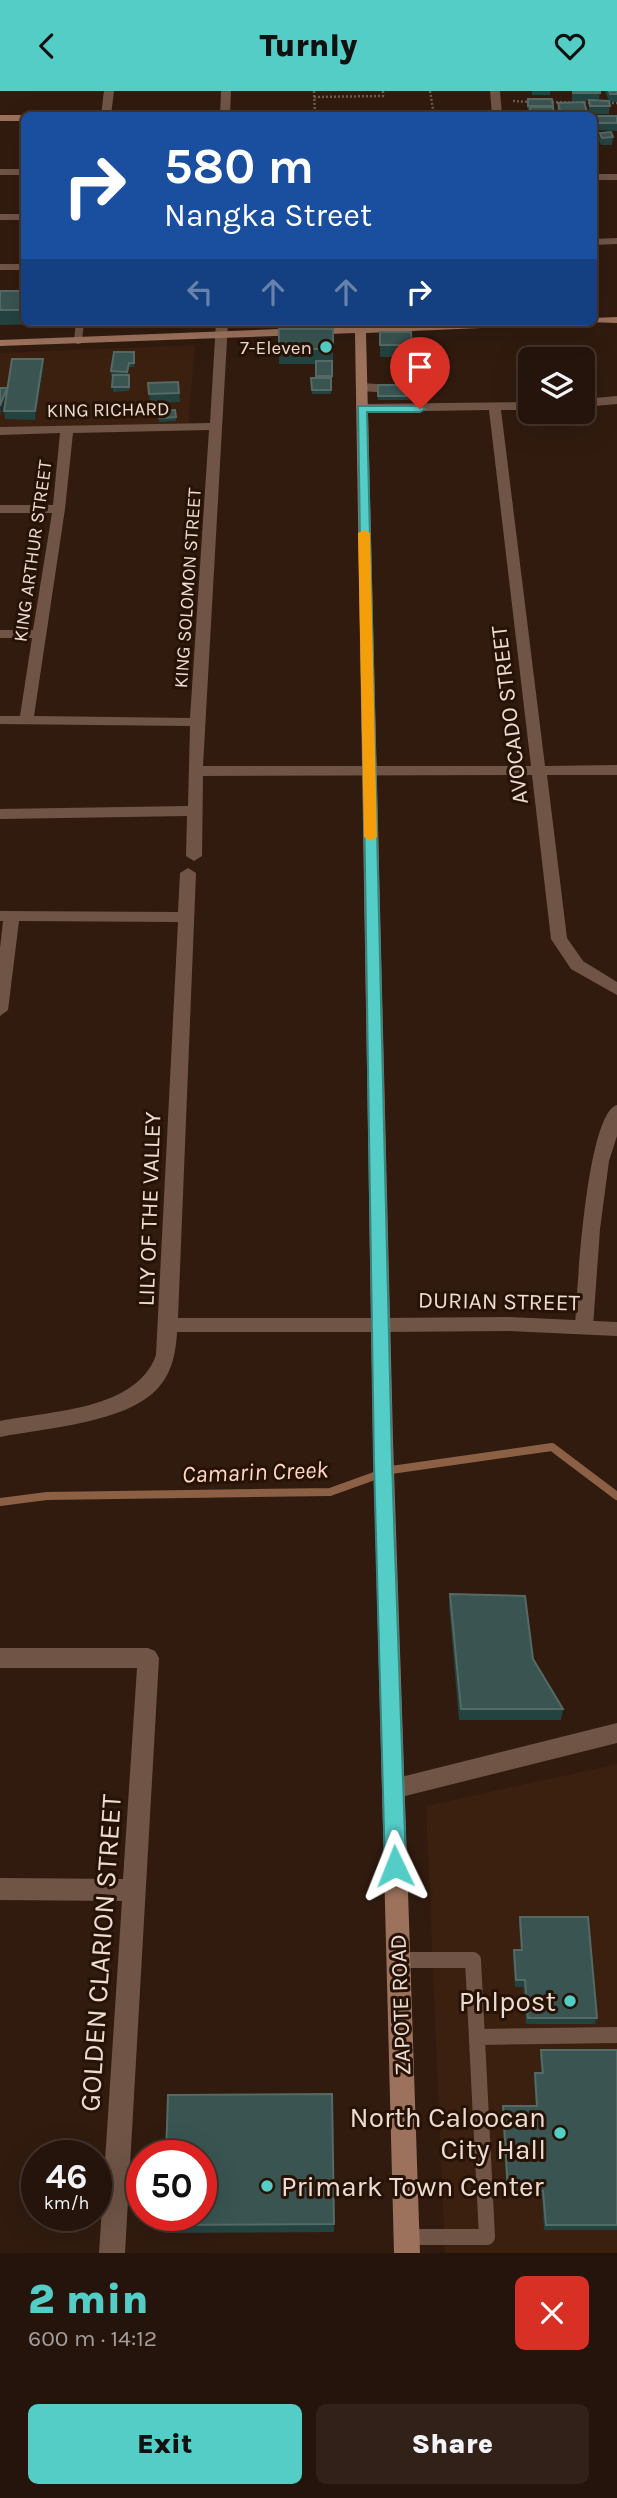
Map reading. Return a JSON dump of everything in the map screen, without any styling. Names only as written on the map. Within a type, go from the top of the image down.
[{"type":"main road","points":[[0,118],[21,118]]},
{"type":"main road","points":[[597,321],[617,320]]},
{"type":"main road","points":[[0,343],[78,340],[222,328],[314,326]]},
{"type":"main road","name":"ZAPOTE ROAD","points":[[360,326],[384,1510],[407,2245]]},
{"type":"street","points":[[106,112],[109,91]]},
{"type":"street","points":[[225,112],[226,91]]},
{"type":"street","points":[[0,172],[21,172]]},
{"type":"street","points":[[597,177],[617,177]]},
{"type":"street","points":[[0,217],[21,217]]},
{"type":"street","points":[[597,242],[617,241]]},
{"type":"street","points":[[0,267],[21,267]]},
{"type":"street","name":"KING SOLOMON STREET","points":[[191,865],[197,722],[222,328]]},
{"type":"street","points":[[595,402],[617,400]]},
{"type":"street","points":[[362,408],[394,405],[518,407]]},
{"type":"street","name":"AVOCADO STREET","points":[[495,408],[559,939],[577,965],[617,989]]},
{"type":"street","name":"KING RICHARD","points":[[0,431],[216,426]]},
{"type":"street","name":"KING ARTHUR STREET","points":[[26,720],[59,509],[67,429]]},
{"type":"street","points":[[0,509],[59,509]]},
{"type":"street","points":[[0,634],[40,634]]},
{"type":"street","points":[[0,720],[197,722]]},
{"type":"street","points":[[196,771],[617,770]]},
{"type":"street","points":[[0,814],[195,811]]},
{"type":"street","name":"LILY OF THE VALLEY","points":[[0,1429],[108,1407],[132,1398],[150,1385],[167,1350],[186,917],[191,865]]},
{"type":"street","points":[[0,1010],[6,916],[186,917]]},
{"type":"street","points":[[584,1327],[591,1229],[600,1161],[617,1111]]},
{"type":"street","name":"DURIAN STREET","points":[[169,1325],[617,1329]]},
{"type":"street","name":"GOLDEN CLARION STREET","points":[[0,1658],[148,1658],[112,2253]]},
{"type":"street","points":[[393,1789],[617,1733]]},
{"type":"street","points":[[0,1889],[134,1890]]},
{"type":"lane","points":[[78,340],[80,326]]},
{"type":"lane","points":[[360,387],[393,390]]},
{"type":"lane","points":[[398,1960],[473,1960],[487,2237],[407,2245]]},
{"type":"lane","points":[[477,2037],[617,2035]]},
{"type":"path","points":[[314,91],[315,112]]},
{"type":"path","points":[[314,97],[383,96],[383,91]]},
{"type":"path","points":[[430,91],[434,112]]},
{"type":"path","points":[[495,96],[534,102]]},
{"type":"path","points":[[547,102],[617,103]]},
{"type":"shaded area","points":[[195,345],[188,425],[0,431],[0,353]]},
{"type":"shaded area","points":[[617,1764],[617,2253],[445,2253],[426,1806]]},
{"type":"building","points":[[600,91],[600,93],[573,93]]},
{"type":"building","points":[[528,99],[552,99],[553,106],[528,106]]},
{"type":"building","points":[[589,100],[609,101],[610,106],[590,106]]},
{"type":"building","points":[[584,102],[587,112],[560,112],[558,103]]},
{"type":"building","points":[[530,107],[553,107],[554,112],[531,112]]},
{"type":"building","points":[[597,116],[617,116],[617,123],[597,123]]},
{"type":"building","points":[[611,132],[613,137],[602,138],[600,133]]},
{"type":"building","points":[[0,291],[21,291],[21,310],[0,310]]},
{"type":"building","points":[[279,329],[333,329],[333,349],[279,349]]},
{"type":"building","points":[[380,332],[411,332],[412,345],[380,345]]},
{"type":"building","points":[[114,352],[134,352],[134,363],[129,363],[127,372],[111,371]]},
{"type":"building","points":[[12,359],[43,359],[35,411],[4,411]]},
{"type":"building","points":[[316,361],[332,361],[332,376],[316,376]]},
{"type":"building","points":[[413,371],[424,371],[425,389],[414,389]]},
{"type":"building","points":[[113,375],[129,375],[129,387],[112,387]]},
{"type":"building","points":[[311,378],[331,378],[331,390],[312,390]]},
{"type":"building","points":[[178,382],[179,393],[149,394],[148,383]]},
{"type":"building","points":[[378,385],[408,385],[409,396],[378,396]]},
{"type":"building","points":[[0,388],[7,388],[0,406]]},
{"type":"building","points":[[175,410],[176,417],[159,418],[157,411]]},
{"type":"building","points":[[450,1594],[525,1596],[533,1659],[563,1709],[461,1709]]},
{"type":"building","points":[[520,1917],[588,1917],[597,2018],[528,2018],[525,1980],[516,1980],[514,1950],[522,1950]]},
{"type":"building","name":"North Caloocan City Hall","points":[[541,2050],[617,2050],[617,2225],[546,2225],[543,2191],[508,2191],[503,2106],[537,2106],[535,2073],[543,2073]]},
{"type":"building","name":"Primark Town Center","points":[[332,2094],[334,2224],[217,2225],[217,2140],[167,2140],[168,2095]]},
{"type":"waterway","name":"Camarin Creek","points":[[0,1502],[47,1496],[330,1492],[391,1470],[552,1447],[617,1496]]},
{"type":"slow traffic","points":[[364,533],[371,837]]},
{"type":"place","name":"7-Eleven","points":[[326,347]]},
{"type":"place","name":"Phlpost","points":[[570,2001]]},
{"type":"place","name":"North Caloocan City Hall","points":[[560,2133]]},
{"type":"place","name":"Primark Town Center","points":[[267,2186]]},
{"type":"route","points":[[395,1866],[383,1463],[362,408],[420,409]]}]
